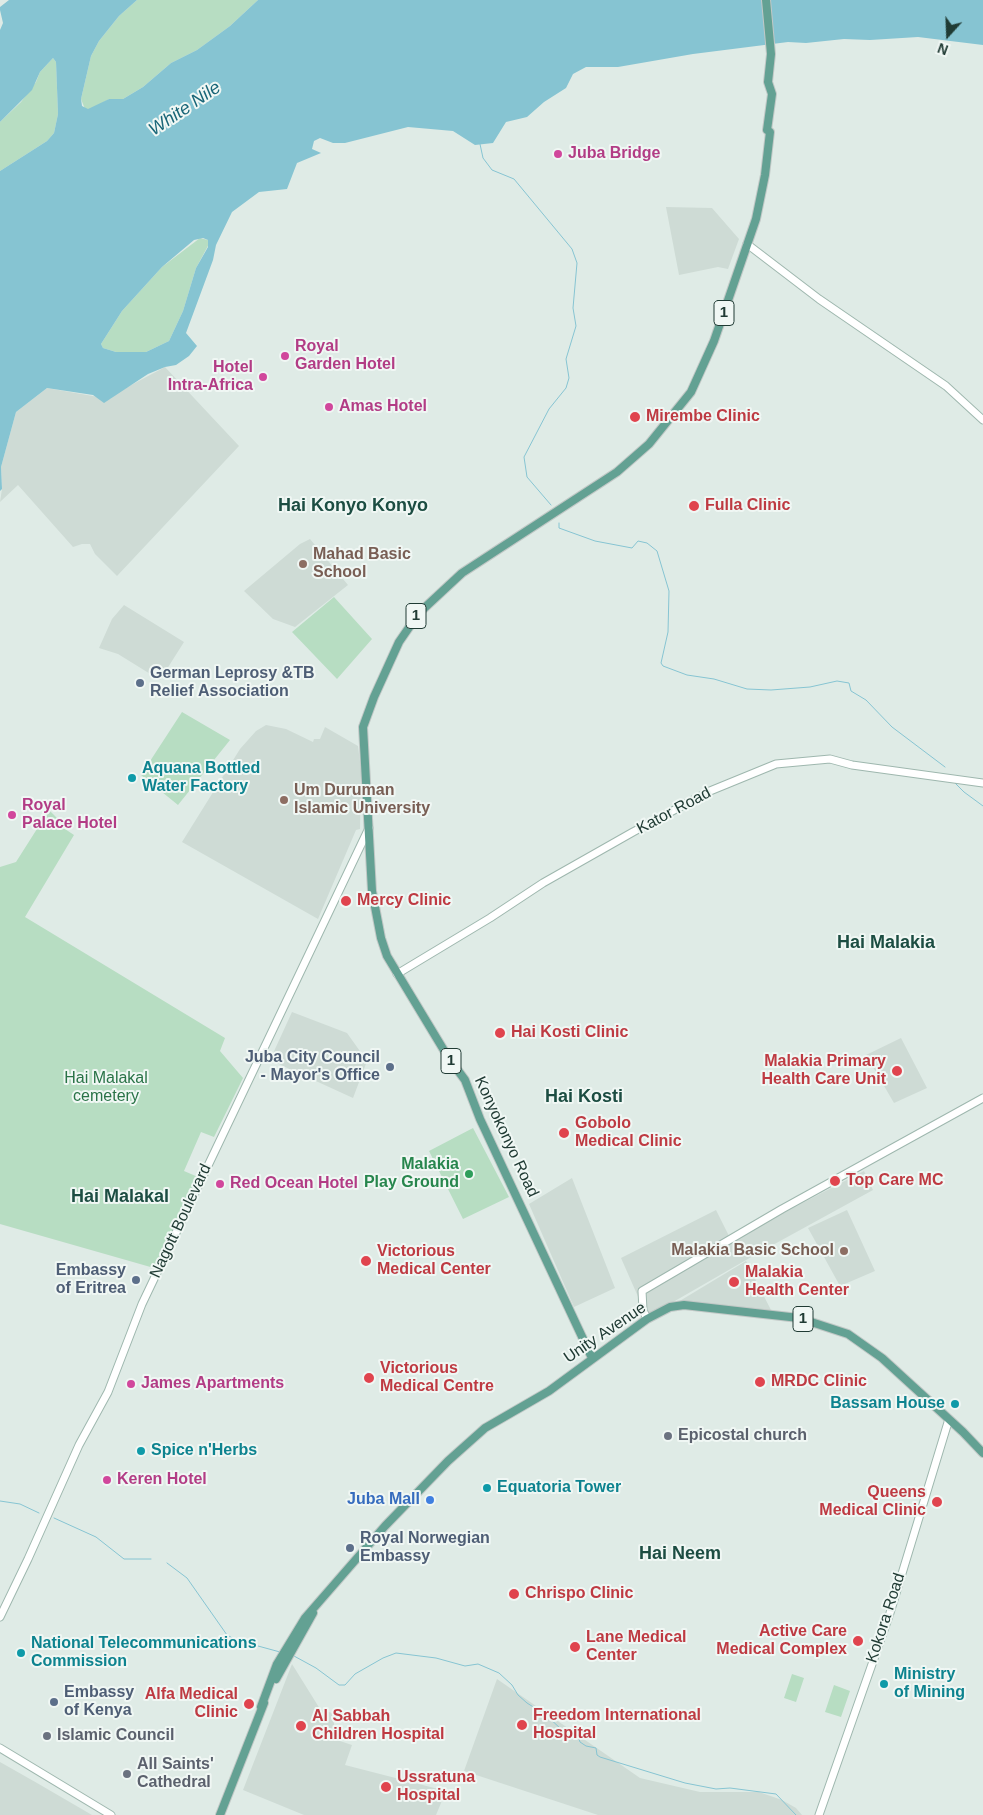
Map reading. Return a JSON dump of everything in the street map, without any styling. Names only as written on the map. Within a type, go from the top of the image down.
[{"type":"main road","name":"1","points":[[761,0],[769,55]]},
{"type":"main road","name":"1","points":[[766,0],[769,55]]},
{"type":"main road","name":"Konyokonyo Road","points":[[592,1358],[480,1119],[465,1080],[448,1057],[396,974],[381,938],[375,910],[368,828],[364,727],[374,697],[399,642],[419,613],[462,573],[559,507],[604,481],[631,461],[660,431],[691,392],[714,341],[747,244],[765,175],[770,132],[767,130],[772,94],[768,82],[769,55]]},
{"type":"main road","name":"Unity Avenue","points":[[287,1653],[304,1618],[385,1526],[470,1440],[485,1428],[549,1391],[647,1319],[670,1307],[684,1305],[799,1318],[831,1327],[859,1341],[882,1358],[983,1453]]},
{"type":"main road","points":[[220,1815],[277,1664],[287,1653]]},
{"type":"main road","points":[[262,1707],[287,1653]]},
{"type":"street","points":[[747,244],[819,299],[946,386],[983,420]]},
{"type":"street","name":"Kator Road","points":[[396,974],[490,918],[543,883],[633,832],[710,791],[776,764],[830,759],[860,766],[983,783]]},
{"type":"street","name":"Nagott Boulevard","points":[[0,1616],[28,1560],[79,1445],[108,1392],[142,1304],[368,828]]},
{"type":"street","points":[[647,1319],[643,1310],[642,1291],[782,1209],[983,1098]]},
{"type":"street","name":"Kokora Road","points":[[819,1815],[890,1613],[949,1419]]},
{"type":"street","points":[[0,1748],[111,1815]]},
{"type":"shaded area","points":[[666,207],[712,208],[739,239],[728,269],[718,267],[679,275]]},
{"type":"shaded area","points":[[165,367],[239,446],[117,576],[95,554],[90,544],[73,547],[18,485],[0,502],[2,489],[1,467],[16,412],[47,388],[110,399],[120,391]]},
{"type":"shaded area","name":"Mahad Basic School","points":[[310,539],[348,585],[295,627],[273,619],[244,591],[300,544]]},
{"type":"shaded area","points":[[124,605],[184,642],[160,680],[118,654],[99,648],[112,619]]},
{"type":"shaded area","name":"Um Duruman Islamic University","points":[[266,725],[286,729],[313,742],[314,739],[320,739],[325,727],[358,746],[361,771],[360,829],[356,830],[318,919],[182,842],[240,749],[256,731]]},
{"type":"shaded area","points":[[292,1012],[347,1033],[367,1061],[353,1098],[270,1060]]},
{"type":"shaded area","name":"Malakia Primary Health Care Unit","points":[[901,1038],[927,1088],[894,1103],[866,1055]]},
{"type":"shaded area","points":[[864,1171],[873,1190],[647,1317],[621,1258],[716,1210],[731,1240]]},
{"type":"shaded area","points":[[572,1178],[615,1288],[574,1307],[529,1204]]},
{"type":"shaded area","name":"Malakia Basic School","points":[[847,1210],[875,1271],[840,1286],[808,1228]]},
{"type":"shaded area","name":"Malakia Health Center","points":[[746,1261],[772,1312],[678,1302]]},
{"type":"shaded area","name":"Al Sabbah Children Hospital","points":[[292,1664],[320,1709],[332,1713],[337,1740],[352,1745],[345,1765],[446,1791],[436,1815],[304,1815],[243,1790]]},
{"type":"shaded area","name":"Freedom International Hospital","points":[[497,1679],[640,1778],[700,1792],[759,1792],[782,1800],[796,1808],[802,1815],[598,1815],[464,1771]]},
{"type":"shaded area","points":[[0,1762],[37,1783],[92,1815],[0,1815]]},
{"type":"green space","points":[[137,0],[258,0],[230,26],[197,50],[171,63],[143,87],[123,99],[109,99],[92,109],[85,109],[81,99],[91,56],[99,41],[119,16]]},
{"type":"green space","points":[[53,58],[56,62],[58,114],[54,133],[47,141],[0,171],[0,122],[21,102],[36,82],[40,72]]},
{"type":"green space","points":[[200,238],[208,240],[209,244],[196,268],[183,311],[169,341],[146,352],[116,352],[103,348],[101,344],[122,311],[162,267]]},
{"type":"green space","points":[[334,597],[372,639],[337,679],[292,632]]},
{"type":"green space","points":[[182,712],[230,740],[178,805],[141,775]]},
{"type":"green space","name":"Hai Malakal cemetery","points":[[49,810],[58,819],[56,823],[74,835],[25,917],[225,1038],[220,1051],[243,1078],[214,1137],[201,1132],[184,1171],[198,1177],[154,1268],[0,1224],[0,867],[16,862]]},
{"type":"green space","name":"Malakia Play Ground","points":[[473,1128],[509,1197],[463,1219],[429,1151]]},
{"type":"green space","points":[[792,1674],[804,1678],[796,1702],[784,1698]]},
{"type":"green space","points":[[834,1685],[850,1691],[841,1717],[825,1712]]},
{"type":"water","name":"White Nile","points":[[9,0],[137,0],[119,16],[99,41],[91,56],[81,99],[82,106],[88,109],[109,99],[123,99],[143,87],[171,63],[197,50],[230,26],[258,0],[983,0],[983,45],[918,37],[870,40],[844,39],[806,43],[788,42],[693,54],[618,67],[586,67],[573,74],[566,88],[544,102],[527,117],[506,122],[493,143],[475,145],[453,131],[408,127],[345,143],[333,143],[320,138],[314,141],[312,149],[321,153],[297,163],[287,189],[259,192],[232,212],[216,245],[213,260],[186,333],[197,346],[189,356],[176,365],[148,374],[104,403],[93,395],[47,388],[16,412],[1,467],[2,489],[0,491],[0,171],[47,141],[54,133],[58,114],[56,62],[53,58],[40,72],[32,90],[0,122],[0,30],[3,23],[0,7]],"holes":[[[203,238],[208,240],[208,247],[196,268],[183,311],[169,341],[146,352],[116,352],[103,348],[101,344],[122,311],[162,267],[194,240]]]},
{"type":"waterway","points":[[480,144],[483,158],[492,170],[514,179],[572,249],[577,263],[573,308],[576,326],[566,359],[569,378],[566,388],[549,409],[524,457],[527,477],[551,505]]},
{"type":"waterway","points":[[559,523],[559,528],[595,541],[632,548],[638,541],[647,543],[657,551],[669,591],[668,632],[661,663],[663,666],[687,675],[714,679],[747,689],[771,690],[810,687],[837,681],[849,683],[851,691],[866,700],[892,727],[945,767]]},
{"type":"waterway","points":[[955,783],[983,806]]},
{"type":"waterway","points":[[0,1501],[20,1504],[39,1513]]},
{"type":"waterway","points":[[54,1518],[96,1537],[124,1559],[151,1559]]},
{"type":"waterway","points":[[167,1563],[187,1578],[227,1635],[236,1640],[280,1652]]},
{"type":"waterway","points":[[294,1656],[316,1668],[339,1685],[345,1685],[355,1674],[396,1653],[436,1658],[465,1666],[478,1664],[499,1673],[527,1703],[546,1715],[562,1730],[577,1733],[580,1742],[586,1746],[596,1748],[597,1755],[600,1757],[685,1783],[716,1789],[730,1788],[776,1794],[796,1815]]},
{"type":"place","name":"Juba Bridge","points":[[558,154]]},
{"type":"place","name":"Royal Garden Hotel","points":[[285,356]]},
{"type":"place","name":"Hotel Intra-Africa","points":[[263,377]]},
{"type":"place","name":"Amas Hotel","points":[[329,407]]},
{"type":"place","name":"Mirembe Clinic","points":[[635,417]]},
{"type":"place","name":"Fulla Clinic","points":[[694,506]]},
{"type":"place","name":"Mahad Basic School","points":[[303,564]]},
{"type":"place","name":"German Leprosy &TB Relief Association","points":[[140,683]]},
{"type":"place","name":"Aquana Bottled Water Factory","points":[[132,778]]},
{"type":"place","name":"Um Duruman Islamic University","points":[[284,800]]},
{"type":"place","name":"Royal Palace Hotel","points":[[12,815]]},
{"type":"place","name":"Mercy Clinic","points":[[346,901]]},
{"type":"place","name":"Hai Kosti Clinic","points":[[500,1033]]},
{"type":"place","name":"Juba City Council - Mayor's Office","points":[[390,1067]]},
{"type":"place","name":"Malakia Primary Health Care Unit","points":[[897,1071]]},
{"type":"place","name":"Gobolo Medical Clinic","points":[[564,1133]]},
{"type":"place","name":"Malakia Play Ground","points":[[469,1174]]},
{"type":"place","name":"Top Care MC","points":[[835,1181]]},
{"type":"place","name":"Red Ocean Hotel","points":[[220,1184]]},
{"type":"place","name":"Malakia Basic School","points":[[844,1251]]},
{"type":"place","name":"Victorious Medical Center","points":[[366,1261]]},
{"type":"place","name":"Embassy of Eritrea","points":[[136,1280]]},
{"type":"place","name":"Malakia Health Center","points":[[734,1282]]},
{"type":"place","name":"Victorious Medical Centre","points":[[369,1378]]},
{"type":"place","name":"MRDC Clinic","points":[[760,1382]]},
{"type":"place","name":"James Apartments","points":[[131,1384]]},
{"type":"place","name":"Bassam House","points":[[955,1404]]},
{"type":"place","name":"Epicostal church","points":[[668,1436]]},
{"type":"place","name":"Spice n'Herbs","points":[[141,1451]]},
{"type":"place","name":"Keren Hotel","points":[[107,1480]]},
{"type":"place","name":"Equatoria Tower","points":[[487,1488]]},
{"type":"place","name":"Juba Mall","points":[[430,1500]]},
{"type":"place","name":"Queens Medical Clinic","points":[[937,1502]]},
{"type":"place","name":"Royal Norwegian Embassy","points":[[350,1548]]},
{"type":"place","name":"Chrispo Clinic","points":[[514,1594]]},
{"type":"place","name":"Active Care Medical Complex","points":[[858,1641]]},
{"type":"place","name":"Lane Medical Center","points":[[575,1647]]},
{"type":"place","name":"National Telecommunications Commission","points":[[21,1653]]},
{"type":"place","name":"Ministry of Mining","points":[[884,1684]]},
{"type":"place","name":"Embassy of Kenya","points":[[54,1702]]},
{"type":"place","name":"Alfa Medical Clinic","points":[[249,1704]]},
{"type":"place","name":"Freedom International Hospital","points":[[522,1725]]},
{"type":"place","name":"Al Sabbah Children Hospital","points":[[301,1726]]},
{"type":"place","name":"Islamic Council","points":[[47,1736]]},
{"type":"place","name":"All Saints' Cathedral","points":[[127,1774]]},
{"type":"place","name":"Ussratuna Hospital","points":[[386,1787]]},
{"type":"district","name":"Hai Konyo Konyo","points":[[353,506]]},
{"type":"district","name":"Hai Malakia","points":[[886,943]]},
{"type":"district","name":"Hai Kosti","points":[[584,1097]]},
{"type":"district","name":"Hai Malakal","points":[[120,1197]]},
{"type":"district","name":"Hai Neem","points":[[680,1554]]}]
